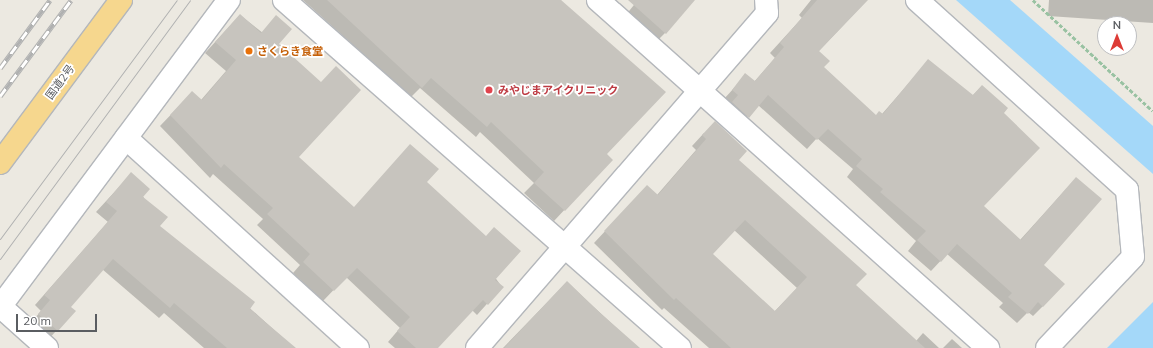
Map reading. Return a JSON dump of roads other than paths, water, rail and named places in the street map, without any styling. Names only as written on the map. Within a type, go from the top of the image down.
[{"type":"highway","name":"国道2号","points":[[0,163],[120,0]]},
{"type":"street","points":[[47,348],[0,306],[229,0]]},
{"type":"street","points":[[284,0],[566,246],[680,348]]},
{"type":"street","points":[[598,0],[988,348]]},
{"type":"street","points":[[477,348],[767,13],[766,0]]},
{"type":"street","points":[[917,0],[1126,190],[1133,257],[1047,348]]},
{"type":"street","points":[[126,138],[358,348]]},
{"type":"water","points":[[956,0],[1010,0],[1153,126],[1153,174]]},
{"type":"water","points":[[1153,302],[1153,348],[1107,348]]},
{"type":"tram line","points":[[0,239],[177,0]]},
{"type":"tram line","points":[[0,259],[190,0]]},
{"type":"railway","points":[[0,68],[50,0]]},
{"type":"railway","points":[[0,96],[71,0]]},
{"type":"place","name":"さくらき食堂","points":[[249,51]]},
{"type":"place","name":"みやじまアイクリニック","points":[[489,90]]}]
